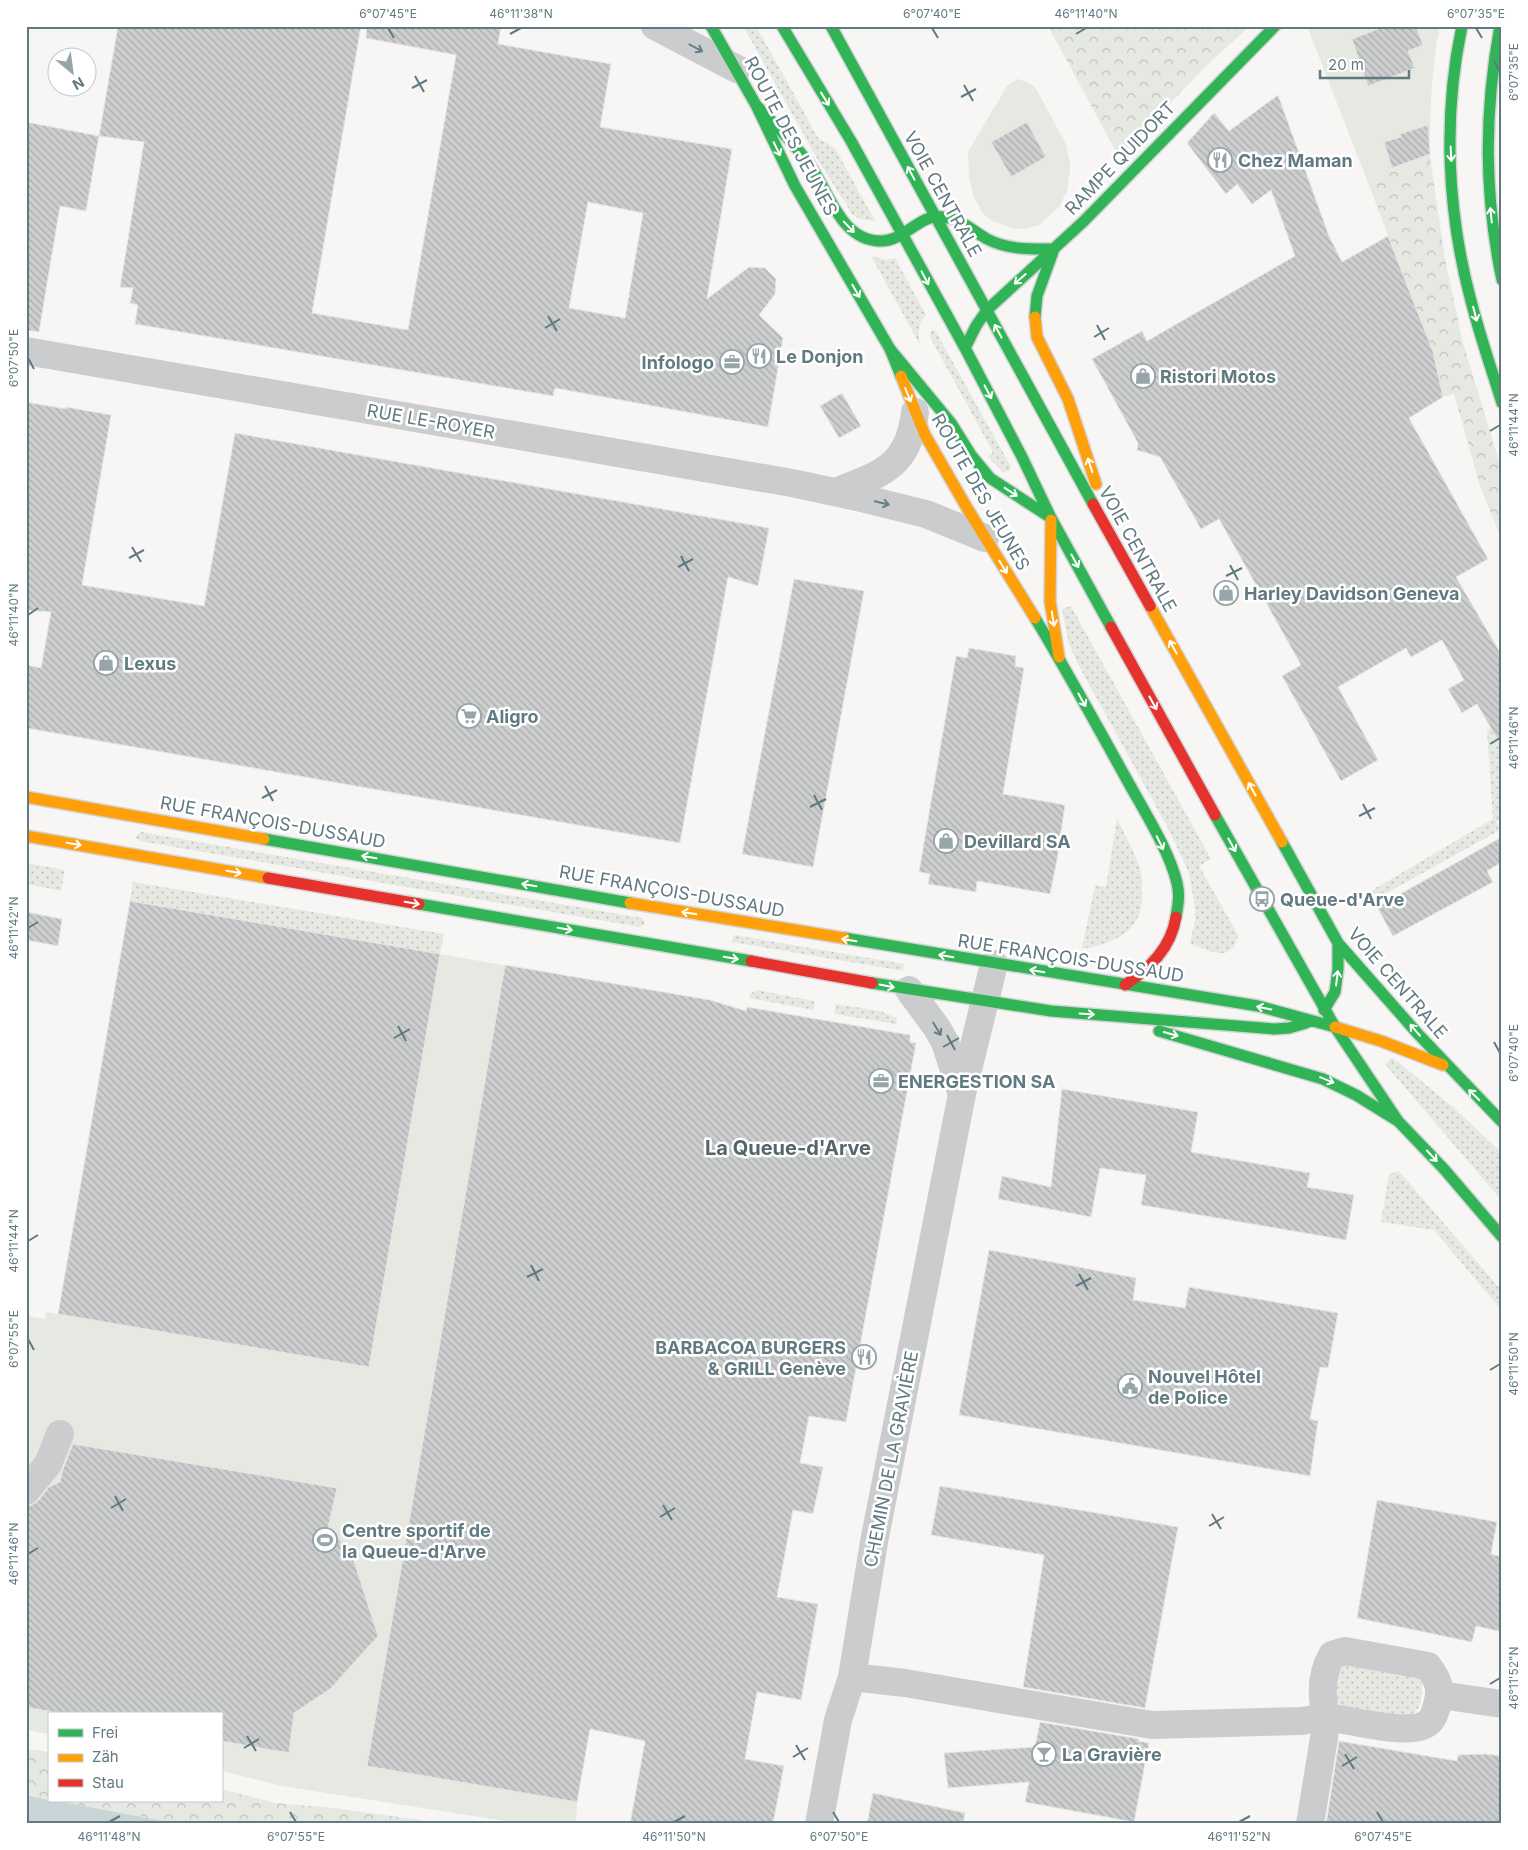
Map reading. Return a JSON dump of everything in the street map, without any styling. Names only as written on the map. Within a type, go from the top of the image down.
[{"type":"main road","name":"ROUTE DES JEUNES","points":[[711,26],[756,105],[795,186],[890,350],[925,435],[985,538],[1059,657],[1151,824],[1177,883],[1179,897],[1174,928],[1169,942],[1141,974],[1125,985]]},
{"type":"main road","points":[[782,26],[851,141],[965,348],[1022,457],[1051,518],[1324,1010],[1398,1122]]},
{"type":"main road","name":"VOIE CENTRALE","points":[[831,26],[1115,545],[1338,943],[1447,1067]]},
{"type":"main road","points":[[1462,26],[1454,68],[1450,125],[1454,205],[1462,262],[1502,403]]},
{"type":"main road","points":[[1500,26],[1491,79],[1487,154],[1492,230],[1502,280]]},
{"type":"main road","name":"RAMPE QUIDORT","points":[[965,348],[976,326],[987,310],[1054,249],[1273,28]]},
{"type":"main road","points":[[756,105],[810,163],[846,225],[860,237],[882,241],[902,235],[934,216],[954,218],[988,240],[1000,245],[1017,248],[1054,249],[1037,296],[1035,312],[1037,336],[1068,399],[1115,545]]},
{"type":"main road","points":[[890,350],[951,423],[990,478],[1051,518]]},
{"type":"main road","points":[[1051,518],[1050,601],[1059,657]]},
{"type":"main road","name":"RUE FRANÇOIS-DUSSAUD","points":[[26,797],[706,916],[1268,1008],[1381,1041],[1447,1067]]},
{"type":"main road","points":[[26,836],[787,967],[908,990],[1051,1011],[1107,1016],[1274,1029],[1289,1028],[1311,1021],[1324,1010],[1335,992],[1338,969],[1338,943]]},
{"type":"main road","points":[[1107,1016],[1312,1074],[1332,1082],[1377,1106],[1398,1122],[1444,1169],[1502,1237]]},
{"type":"main road","points":[[1447,1067],[1502,1122]]},
{"type":"street","points":[[655,26],[736,69]]},
{"type":"street","name":"RUE LE-ROYER","points":[[26,351],[835,492],[926,514],[985,538]]},
{"type":"street","points":[[835,492],[874,476],[891,466],[906,447],[914,424],[915,412]]},
{"type":"street","name":"CHEMIN DE LA GRAVIÈRE","points":[[819,1824],[838,1720],[852,1677],[874,1542],[962,1094],[994,964]]},
{"type":"street","name":"CHEMIN DE LA GRAVIÈRE","points":[[908,990],[937,1028],[945,1042],[962,1094]]},
{"type":"street","points":[[26,1491],[48,1464],[60,1434]]},
{"type":"street","points":[[852,1677],[905,1683],[1152,1725],[1302,1721],[1326,1717],[1406,1730],[1424,1726],[1434,1717],[1440,1695],[1438,1679],[1428,1666],[1345,1651],[1332,1655],[1326,1665],[1322,1697],[1326,1717],[1324,1738],[1310,1824]]},
{"type":"street","points":[[1440,1695],[1502,1704]]},
{"type":"green space","points":[[743,26],[756,26],[818,138],[835,148],[875,221],[860,219],[852,214],[818,160]]},
{"type":"green space","points":[[1048,26],[1250,26],[1207,65],[1119,157]]},
{"type":"green space","points":[[1307,26],[1440,26],[1432,91],[1430,157],[1367,180]]},
{"type":"green space","points":[[1017,79],[1035,87],[1066,144],[1070,163],[1067,191],[1059,207],[1039,225],[1024,229],[1011,228],[993,221],[983,214],[973,195],[969,177],[968,152],[1007,86]]},
{"type":"green space","points":[[1430,157],[1445,259],[1463,343],[1502,471],[1501,538],[1480,486],[1454,394],[1443,397],[1433,352],[1367,180]]},
{"type":"green space","points":[[871,256],[886,260],[895,258],[926,315],[919,329],[920,345]]},
{"type":"green space","points":[[935,330],[1011,467],[1009,471],[1003,472],[988,457],[993,452],[930,337],[931,331]]},
{"type":"green space","points":[[1071,606],[1211,859],[1199,866],[1238,935],[1231,950],[1225,953],[1212,952],[1190,943],[1195,921],[1195,908],[1189,873],[1168,828],[1079,666],[1069,644],[1062,609]]},
{"type":"green space","points":[[1502,726],[1502,818],[1496,822],[1500,830],[1374,900],[1369,892],[1493,819],[1487,730],[1491,728],[1493,731]]},
{"type":"green space","points":[[1117,818],[1141,872],[1141,905],[1138,916],[1126,933],[1106,943],[1082,949],[1095,885],[1106,887]]},
{"type":"green space","points":[[141,832],[642,918],[645,924],[640,927],[145,842],[136,838]]},
{"type":"green space","points":[[26,863],[65,870],[61,891],[26,884]]},
{"type":"green space","points":[[133,882],[444,934],[440,954],[130,901]]},
{"type":"green space","points":[[734,935],[904,964],[903,971],[732,942]]},
{"type":"green space","name":"Centre sportif de la Queue-d'Arve","points":[[440,954],[718,1003],[577,1802],[576,1824],[524,1824],[282,1786],[222,1771],[222,1712],[48,1712],[48,1734],[26,1730],[26,1316],[45,1319],[46,1312],[369,1367]]},
{"type":"green space","points":[[757,990],[815,1001],[814,1010],[749,998],[750,994]]},
{"type":"green space","points":[[836,1004],[880,1011],[897,1018],[896,1024],[834,1014]]},
{"type":"green space","points":[[1392,1057],[1453,1107],[1502,1153],[1502,1201],[1385,1064]]},
{"type":"green space","points":[[1399,1171],[1502,1291],[1502,1311],[1434,1230],[1381,1222],[1389,1174]]},
{"type":"green space","points":[[1348,1662],[1421,1678],[1422,1692],[1418,1708],[1409,1715],[1395,1717],[1356,1712],[1343,1708],[1336,1697],[1337,1687],[1340,1668]]},
{"type":"green space","points":[[26,1749],[48,1752],[48,1800],[26,1795]]},
{"type":"green space","points":[[222,1789],[276,1803],[334,1808],[420,1820],[427,1824],[179,1824],[63,1802],[222,1802]]},
{"type":"shaded area","points":[[26,1795],[48,1800],[48,1802],[63,1802],[179,1824],[26,1824]]},
{"type":"building","points":[[118,26],[361,26],[312,313],[408,330],[456,55],[366,38],[367,26],[501,26],[498,44],[611,64],[600,127],[732,149],[707,299],[749,267],[765,268],[776,279],[775,294],[759,315],[783,338],[768,427],[555,388],[553,396],[135,324],[138,305],[130,303],[133,288],[120,287],[144,142],[99,136]],"holes":[[[588,202],[643,213],[625,318],[569,308]]]},
{"type":"building","points":[[1386,26],[1416,26],[1423,45],[1408,51],[1415,68],[1368,86],[1352,39]]},
{"type":"building","points":[[1278,95],[1329,236],[1342,262],[1388,236],[1433,352],[1443,397],[1409,418],[1488,559],[1456,577],[1502,656],[1502,747],[1477,704],[1462,713],[1448,689],[1464,680],[1442,640],[1411,657],[1406,648],[1338,687],[1378,760],[1341,781],[1282,676],[1301,665],[1219,519],[1201,529],[1160,457],[1137,450],[1138,443],[1092,359],[1142,331],[1147,341],[1295,256],[1271,190],[1252,204],[1237,184],[1226,194],[1187,143],[1214,113],[1229,131]]},
{"type":"building","points":[[26,122],[99,136],[86,211],[60,206],[39,332],[26,330]]},
{"type":"building","points":[[1027,122],[1046,157],[1011,177],[991,142]]},
{"type":"building","points":[[1428,125],[1430,154],[1392,168],[1384,142],[1401,137],[1400,134]]},
{"type":"building","points":[[842,393],[861,426],[839,438],[820,406]]},
{"type":"building","points":[[26,402],[111,415],[82,585],[204,606],[235,433],[769,528],[758,586],[728,577],[680,843],[26,728],[26,665],[41,668],[51,612],[26,610]]},
{"type":"building","points":[[794,579],[864,591],[813,867],[742,854]]},
{"type":"building","points":[[969,648],[1016,656],[1015,666],[1024,668],[1003,794],[1065,805],[1050,894],[977,881],[976,892],[928,884],[930,874],[919,872],[956,656],[967,658]]},
{"type":"building","points":[[1502,837],[1502,862],[1487,871],[1493,882],[1393,936],[1377,907]]},
{"type":"building","points":[[130,901],[440,954],[369,1367],[58,1314]]},
{"type":"building","points":[[26,912],[62,919],[58,946],[26,940]]},
{"type":"building","points":[[505,965],[710,1000],[746,1011],[747,1007],[910,1035],[910,1042],[916,1043],[846,1422],[809,1416],[800,1463],[823,1467],[813,1514],[793,1510],[777,1597],[818,1604],[801,1700],[757,1692],[745,1759],[784,1766],[773,1824],[630,1824],[645,1741],[590,1729],[577,1802],[367,1766]]},
{"type":"building","points":[[1062,1089],[1198,1112],[1191,1152],[1310,1173],[1307,1187],[1354,1195],[1346,1240],[1141,1205],[1146,1175],[1100,1168],[1091,1217],[998,1199],[1002,1176],[1051,1187]]},
{"type":"building","points":[[989,1250],[1136,1278],[1133,1300],[1185,1308],[1189,1287],[1338,1313],[1328,1368],[1320,1367],[1310,1419],[1318,1421],[1310,1476],[959,1415]]},
{"type":"building","points":[[73,1444],[337,1488],[328,1527],[353,1558],[378,1636],[330,1689],[294,1713],[289,1753],[222,1741],[222,1712],[54,1712],[26,1707],[26,1506],[38,1501],[49,1487],[60,1482]]},
{"type":"building","points":[[940,1486],[1178,1527],[1145,1708],[1023,1687],[1044,1555],[931,1535]]},
{"type":"building","points":[[1377,1500],[1497,1522],[1491,1554],[1502,1557],[1502,1632],[1476,1626],[1472,1642],[1357,1618]]},
{"type":"building","points":[[1040,1722],[1139,1739],[1138,1741],[1149,1743],[1134,1822],[1025,1802],[1029,1782],[948,1788],[944,1753],[1035,1747]]},
{"type":"building","points":[[1339,1741],[1457,1761],[1458,1755],[1486,1754],[1502,1756],[1502,1824],[1326,1824]]},
{"type":"building","points":[[873,1793],[965,1813],[963,1824],[867,1824]]},
{"type":"traffic: fast","points":[[711,26],[756,105],[795,186],[890,349],[901,376]]},
{"type":"traffic: fast","points":[[782,26],[851,141],[965,348],[1022,457],[1051,518],[1111,627]]},
{"type":"traffic: fast","points":[[831,26],[1093,504]]},
{"type":"traffic: fast","points":[[965,348],[976,326],[987,310],[1084,221],[1275,26]]},
{"type":"traffic: fast","points":[[1462,26],[1452,94],[1450,128],[1452,196],[1462,264],[1481,337],[1502,403]]},
{"type":"traffic: fast","points":[[1500,26],[1491,90],[1488,153],[1492,216],[1502,280]]},
{"type":"traffic: fast","points":[[756,105],[789,139],[807,161],[815,172],[836,212],[845,223],[867,239],[890,240],[927,219],[943,217],[961,222],[995,243],[1020,248],[1054,249],[1037,296],[1035,317]]},
{"type":"traffic: fast","points":[[890,349],[951,423],[971,455],[990,478],[1051,518]]},
{"type":"traffic: fast","points":[[1035,618],[1162,844],[1178,887],[1176,917]]},
{"type":"traffic: fast","points":[[1215,815],[1335,1027],[1398,1121],[1444,1169],[1502,1237]]},
{"type":"traffic: fast","points":[[264,839],[630,903]]},
{"type":"traffic: fast","points":[[1282,842],[1338,943],[1418,1034],[1502,1122]]},
{"type":"traffic: fast","points":[[419,904],[751,961]]},
{"type":"traffic: fast","points":[[844,938],[1258,1006],[1335,1027]]},
{"type":"traffic: fast","points":[[1324,1010],[1335,992],[1338,969],[1338,943]]},
{"type":"traffic: fast","points":[[872,983],[1051,1011],[1274,1029],[1289,1028],[1306,1023]]},
{"type":"traffic: fast","points":[[1159,1031],[1323,1079],[1356,1095],[1398,1121]]},
{"type":"traffic: slow","points":[[1035,317],[1037,337],[1068,399],[1096,484]]},
{"type":"traffic: slow","points":[[901,376],[925,435],[967,508],[1035,618]]},
{"type":"traffic: slow","points":[[1051,520],[1050,601],[1059,657]]},
{"type":"traffic: slow","points":[[1150,606],[1282,842]]},
{"type":"traffic: slow","points":[[26,797],[264,839]]},
{"type":"traffic: slow","points":[[26,836],[268,878]]},
{"type":"traffic: slow","points":[[630,903],[844,938]]},
{"type":"traffic: slow","points":[[1335,1027],[1381,1041],[1443,1065]]},
{"type":"traffic: jam","points":[[1093,504],[1150,606]]},
{"type":"traffic: jam","points":[[1111,627],[1215,815]]},
{"type":"traffic: jam","points":[[268,878],[419,904]]},
{"type":"traffic: jam","points":[[1125,985],[1143,972],[1158,956],[1169,938],[1176,917]]},
{"type":"traffic: jam","points":[[751,961],[872,983]]},
{"type":"place","name":"Chez Maman","points":[[1220,160]]},
{"type":"place","name":"Le Donjon","points":[[759,356]]},
{"type":"place","name":"Infologo","points":[[732,362]]},
{"type":"place","name":"Ristori Motos","points":[[1143,376]]},
{"type":"place","name":"Harley Davidson Geneva","points":[[1226,593]]},
{"type":"place","name":"Lexus","points":[[106,663]]},
{"type":"place","name":"Aligro","points":[[469,716]]},
{"type":"place","name":"Devillard SA","points":[[946,841]]},
{"type":"place","name":"Queue-d'Arve","points":[[1262,899]]},
{"type":"place","name":"ENERGESTION SA","points":[[881,1081]]},
{"type":"place","name":"BARBACOA BURGERS & GRILL Genève","points":[[864,1357]]},
{"type":"place","name":"Nouvel Hôtel de Police","points":[[1130,1386]]},
{"type":"place","name":"Centre sportif de la Queue-d'Arve","points":[[325,1540]]},
{"type":"place","name":"La Gravière","points":[[1044,1754]]},
{"type":"district","name":"La Queue-d'Arve","points":[[788,1148]]}]
